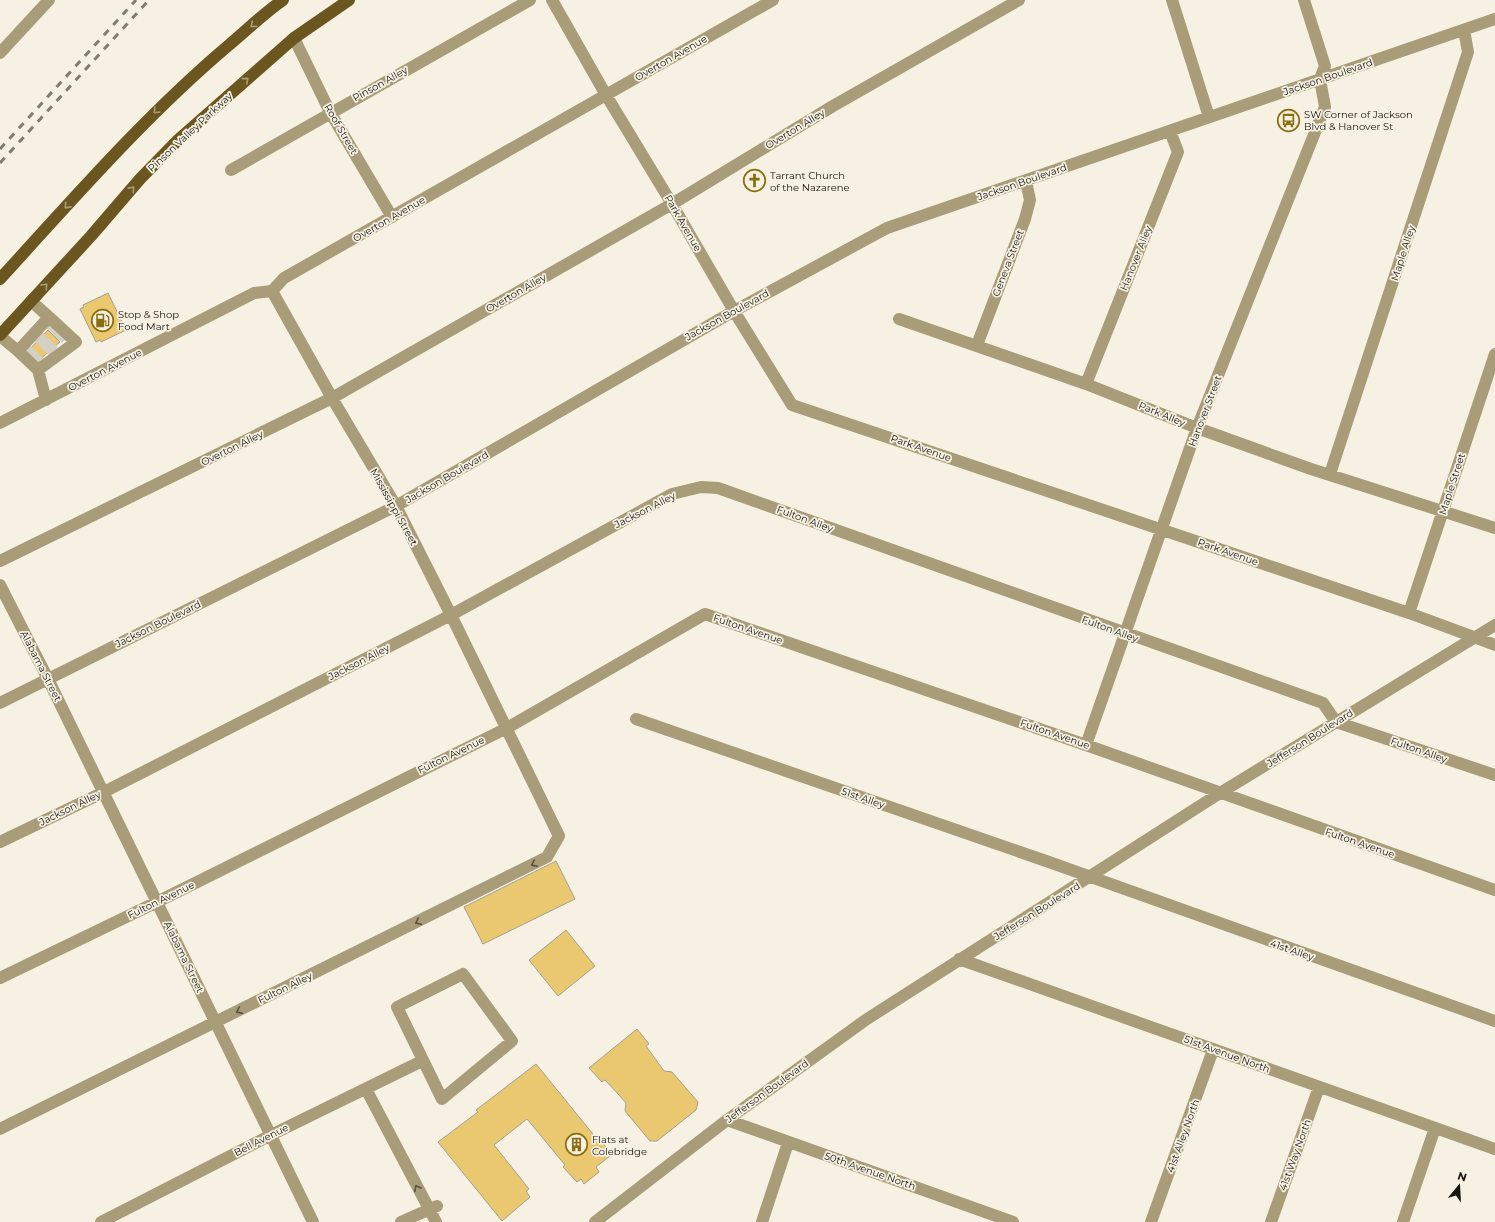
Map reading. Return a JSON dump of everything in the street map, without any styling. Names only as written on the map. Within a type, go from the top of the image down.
[{"type":"main road","points":[[0,279],[109,160],[160,107],[212,59],[283,0]]},
{"type":"main road","name":"Pinson Valley Parkway","points":[[0,336],[140,179],[178,140],[294,38],[349,0]]},
{"type":"street","points":[[0,53],[49,0]]},
{"type":"street","name":"Pinson Alley","points":[[231,170],[330,112],[530,0]]},
{"type":"street","name":"Park Avenue","points":[[552,0],[606,95],[672,204],[734,311],[792,405],[1409,613],[1495,645]]},
{"type":"street","name":"Overton Avenue","points":[[0,423],[254,294],[272,291],[284,278],[392,218],[773,0]]},
{"type":"street","name":"Overton Alley","points":[[0,562],[332,398],[672,204],[833,106],[1019,0]]},
{"type":"street","points":[[1172,0],[1209,117]]},
{"type":"street","points":[[1304,0],[1325,66],[1320,80]]},
{"type":"street","name":"Jackson Boulevard","points":[[0,703],[396,506],[734,311],[887,228],[1495,19]]},
{"type":"street","name":"Maple Alley","points":[[1330,474],[1468,52],[1464,30]]},
{"type":"street","name":"Roof Street","points":[[294,38],[330,112],[392,218]]},
{"type":"street","name":"Hanover Street","points":[[1086,745],[1197,428],[1325,107],[1320,80]]},
{"type":"street","name":"Hanover Alley","points":[[1086,384],[1178,152],[1170,131]]},
{"type":"street","name":"Geneva Street","points":[[977,345],[1025,219],[1030,200],[1026,181]]},
{"type":"street","name":"Mississippi Street","points":[[272,291],[332,398],[396,506],[507,728],[559,836]]},
{"type":"street","points":[[31,301],[76,342],[38,370]]},
{"type":"street","points":[[18,352],[50,318]]},
{"type":"street","name":"Park Alley","points":[[898,319],[977,345],[1086,384],[1197,428],[1311,469],[1495,528]]},
{"type":"street","points":[[0,336],[38,370],[46,400]]},
{"type":"street","name":"Maple Street","points":[[1409,613],[1495,354]]},
{"type":"street","name":"Jackson Alley","points":[[0,842],[102,793],[451,615],[672,494],[701,487],[718,488]]},
{"type":"street","name":"Fulton Alley","points":[[718,488],[1125,634],[1323,703],[1336,722],[1495,775]]},
{"type":"street","name":"Alabama Street","points":[[0,585],[48,679],[102,793],[157,902],[313,1222]]},
{"type":"street","name":"Fulton Avenue","points":[[0,978],[157,902],[507,728],[705,614],[1086,745],[1495,890]]},
{"type":"street","name":"Jefferson Boulevard","points":[[595,1222],[727,1120],[867,1019],[959,959],[1090,878],[1220,793],[1495,625]]},
{"type":"street","name":"51st Alley","points":[[636,720],[1090,878]]},
{"type":"street","name":"Fulton Alley","points":[[0,1129],[547,857],[559,836]]},
{"type":"street","name":"41st Alley","points":[[1090,878],[1495,1021]]},
{"type":"street","name":"51st Avenue North","points":[[959,959],[1495,1149]]},
{"type":"street","points":[[463,974],[512,1041],[442,1099],[422,1061],[397,1007],[463,974]]},
{"type":"street","name":"41st Alley North","points":[[1151,1222],[1214,1050]]},
{"type":"street","name":"Bell Avenue","points":[[101,1222],[271,1135],[422,1061]]},
{"type":"street","name":"41st Way North","points":[[1271,1222],[1319,1087]]},
{"type":"street","points":[[366,1089],[433,1208],[436,1222]]},
{"type":"street","name":"50th Avenue North","points":[[727,1120],[1013,1222]]},
{"type":"street","points":[[1403,1222],[1435,1128]]},
{"type":"street","points":[[762,1222],[788,1143]]},
{"type":"street","points":[[401,1222],[433,1208]]},
{"type":"building","name":"Stop & Shop Food Mart","points":[[108,293],[126,330],[101,342],[100,340],[96,342],[80,309],[84,307],[83,305]]},
{"type":"building","points":[[48,330],[60,342],[39,360],[29,350]]},
{"type":"building","points":[[556,861],[575,899],[483,944],[464,907]]},
{"type":"building","points":[[566,930],[595,966],[558,996],[529,960]]},
{"type":"building","points":[[637,1029],[649,1044],[646,1046],[664,1071],[672,1072],[698,1102],[696,1110],[657,1141],[650,1141],[625,1111],[626,1103],[605,1080],[602,1082],[589,1068]]},
{"type":"building","name":"Flats at Colebridge","points":[[536,1064],[597,1139],[599,1138],[606,1147],[605,1148],[610,1156],[596,1167],[599,1172],[584,1184],[581,1179],[577,1182],[563,1167],[565,1165],[527,1119],[494,1145],[529,1189],[526,1191],[530,1197],[502,1221],[438,1142],[478,1112],[476,1110]]},
{"type":"tunnel","points":[[26,358],[57,325]]},
{"type":"tunnel","points":[[33,365],[65,331]]},
{"type":"railway","points":[[0,149],[136,0]]},
{"type":"railway","points":[[0,163],[149,0]]},
{"type":"place","name":"SW Corner of Jackson Blvd & Hanover St","points":[[1288,120]]},
{"type":"place","name":"Tarrant Church of the Nazarene","points":[[755,181]]},
{"type":"place","name":"Stop & Shop Food Mart","points":[[103,320]]},
{"type":"place","name":"Flats at Colebridge","points":[[576,1145]]}]
